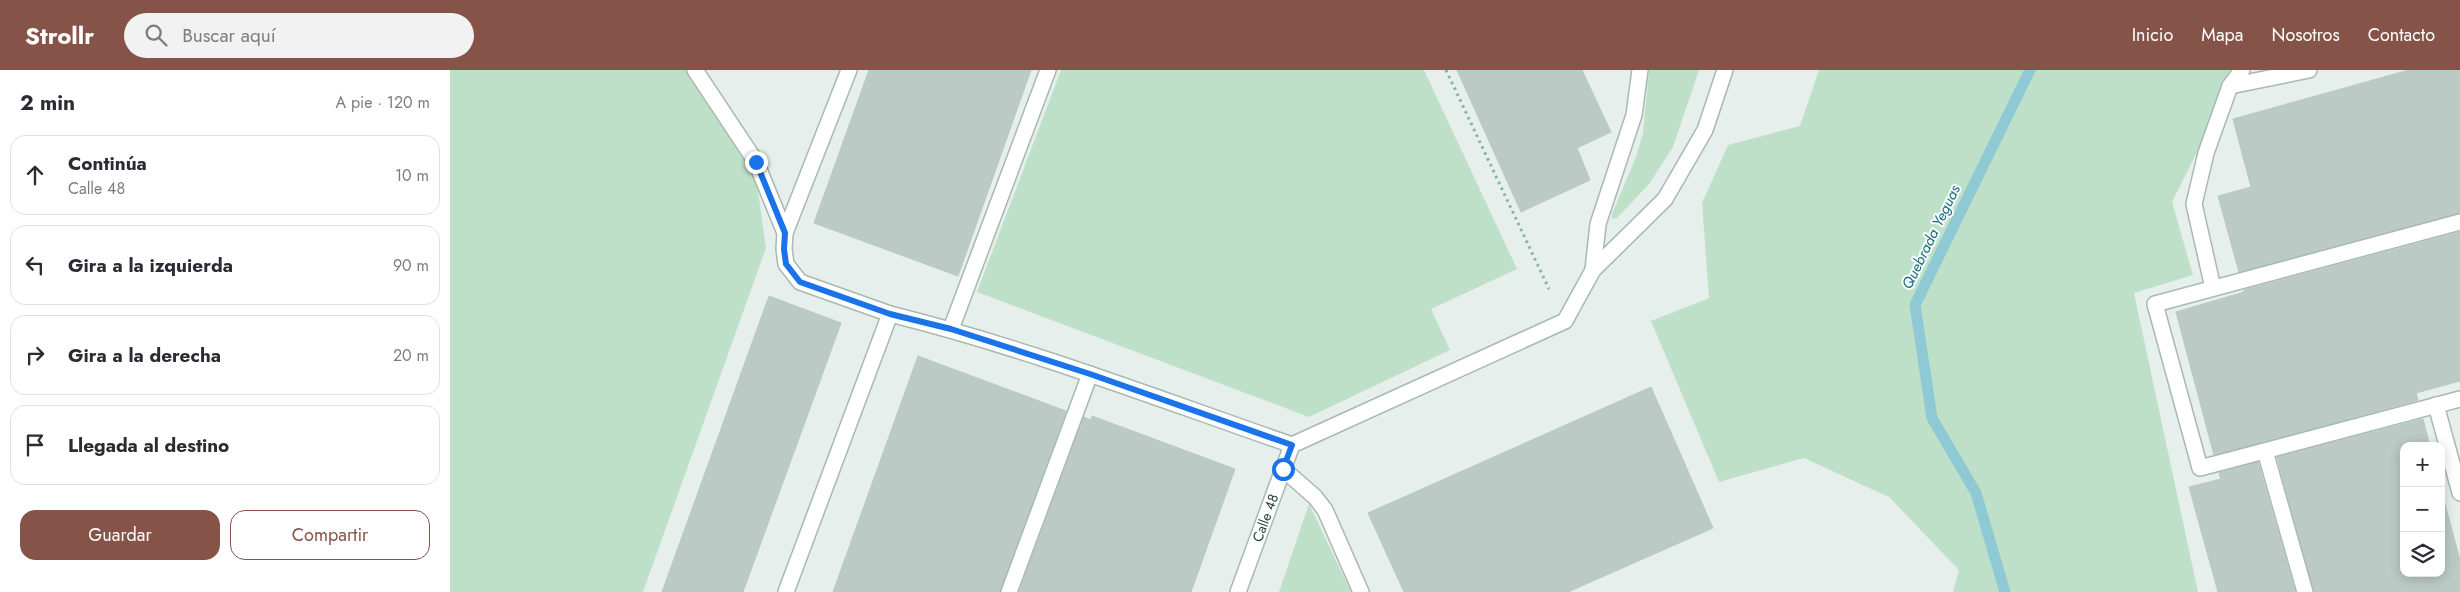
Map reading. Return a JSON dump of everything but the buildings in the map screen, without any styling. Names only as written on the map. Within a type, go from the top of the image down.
[{"type":"street","points":[[695,70],[756,162],[785,233]]},
{"type":"street","points":[[849,70],[785,233],[784,249],[786,264],[800,282],[890,314],[951,329],[1090,374],[1292,445],[1565,321],[1593,270],[1666,199],[1705,130],[1725,70]]},
{"type":"street","points":[[951,329],[1048,70]]},
{"type":"street","points":[[1593,270],[1598,224],[1634,115],[1640,70]]},
{"type":"street","points":[[2212,288],[2194,204],[2206,153],[2230,86],[2242,70]]},
{"type":"street","points":[[2230,86],[2309,70]]},
{"type":"street","points":[[2460,222],[2155,304],[2200,468],[2460,399]]},
{"type":"street","points":[[786,592],[890,314]]},
{"type":"street","points":[[1009,592],[1090,374]]},
{"type":"street","points":[[2436,405],[2460,493]]},
{"type":"street","name":"Calle 48","points":[[1238,592],[1292,445]]},
{"type":"street","points":[[2265,451],[2305,592]]},
{"type":"street","points":[[1283,469],[1314,497],[1325,510],[1361,592]]},
{"type":"path","points":[[1446,70],[1565,321]]},
{"type":"green space","points":[[450,70],[697,70],[754,162],[766,248],[643,592],[450,592]]},
{"type":"green space","points":[[1061,70],[1424,70],[1517,269],[1431,309],[1450,350],[1309,417],[977,292]]},
{"type":"green space","points":[[1649,70],[1699,70],[1673,147],[1649,184],[1617,218],[1612,219],[1612,214],[1636,157],[1643,133]]},
{"type":"green space","points":[[1819,70],[2238,70],[2172,202],[2193,275],[2134,293],[2198,592],[1953,592],[1959,570],[1889,497],[1804,458],[1719,482],[1651,321],[1709,298],[1702,203],[1728,145],[1800,126]]},
{"type":"green space","points":[[1309,504],[1351,592],[1279,592]]},
{"type":"waterway","name":"Quebrada Yeguas","points":[[2005,592],[1976,493],[1932,418],[1915,305],[2030,70]]},
{"type":"route","points":[[756,162],[785,233],[784,249],[786,264],[800,282],[890,314],[951,329],[1090,374],[1292,445],[1283,469]]}]
